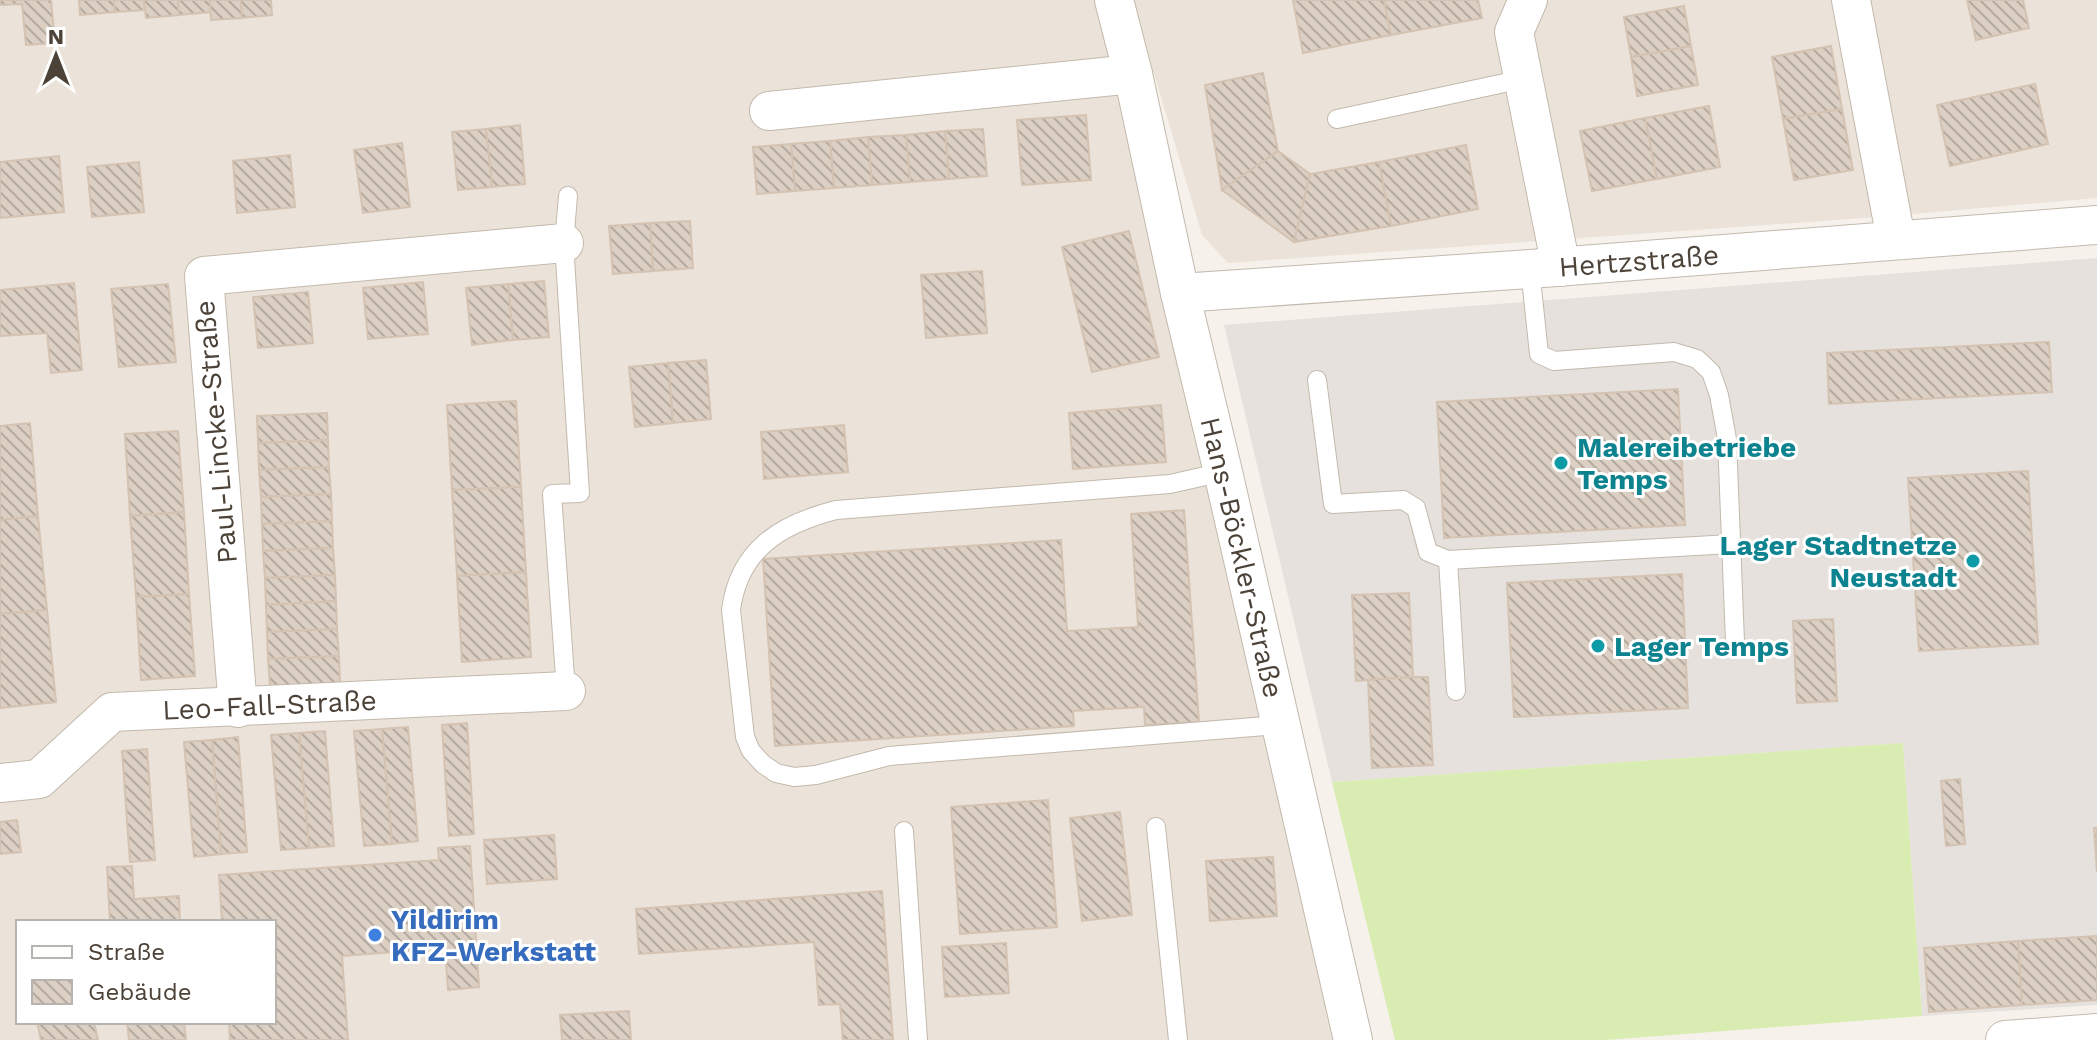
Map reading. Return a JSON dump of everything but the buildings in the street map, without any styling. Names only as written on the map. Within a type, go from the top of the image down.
[{"type":"street","name":"Hans-Böckler-Straße","points":[[1114,0],[1353,1040]]},
{"type":"street","points":[[1528,0],[1514,32],[1523,79],[1546,268]]},
{"type":"street","points":[[1851,0],[1896,239]]},
{"type":"street","points":[[769,111],[1133,74]]},
{"type":"street","name":"Hertzstraße","points":[[1180,293],[2097,225]]},
{"type":"street","name":"Paul-Lincke-Straße","points":[[238,708],[204,276],[564,243]]},
{"type":"street","name":"Leo-Fall-Straße","points":[[0,783],[39,779],[112,712],[566,691]]},
{"type":"street","points":[[2005,1040],[2097,1033]]},
{"type":"lane","points":[[1337,119],[1523,79]]},
{"type":"lane","points":[[566,691],[552,494],[580,493],[564,243],[568,196]]},
{"type":"lane","points":[[1546,268],[1539,354],[1554,361],[1674,352],[1697,359],[1711,372],[1719,395],[1727,439],[1735,642]]},
{"type":"lane","points":[[1317,380],[1333,504],[1403,500],[1416,508],[1428,552],[1448,560],[1731,544]]},
{"type":"lane","points":[[1223,472],[1170,484],[836,510],[784,528],[748,560],[733,590],[731,610],[745,737],[751,751],[763,764],[776,773],[794,777],[816,775],[889,756],[1279,725]]},
{"type":"lane","points":[[1448,560],[1456,691]]},
{"type":"lane","points":[[1156,827],[1178,1040]]},
{"type":"lane","points":[[904,831],[918,1040]]},
{"type":"shaded area","points":[[0,0],[1112,0],[1339,1040],[0,1040]]},
{"type":"shaded area","points":[[1132,0],[2097,0],[2097,198],[1879,217],[1228,263],[1202,235]]},
{"type":"shaded area","points":[[2097,258],[2097,1005],[1922,1016],[1903,743],[1332,782],[1224,325]]},
{"type":"green space","points":[[1903,743],[1922,1016],[1606,1040],[1395,1040],[1332,782]]},
{"type":"place","name":"Malereibetriebe Temps","points":[[1561,463]]},
{"type":"place","name":"Lager Stadtnetze Neustadt","points":[[1973,561]]},
{"type":"place","name":"Lager Temps","points":[[1598,646]]},
{"type":"place","name":"Yildirim KFZ-Werkstatt","points":[[375,935]]}]
